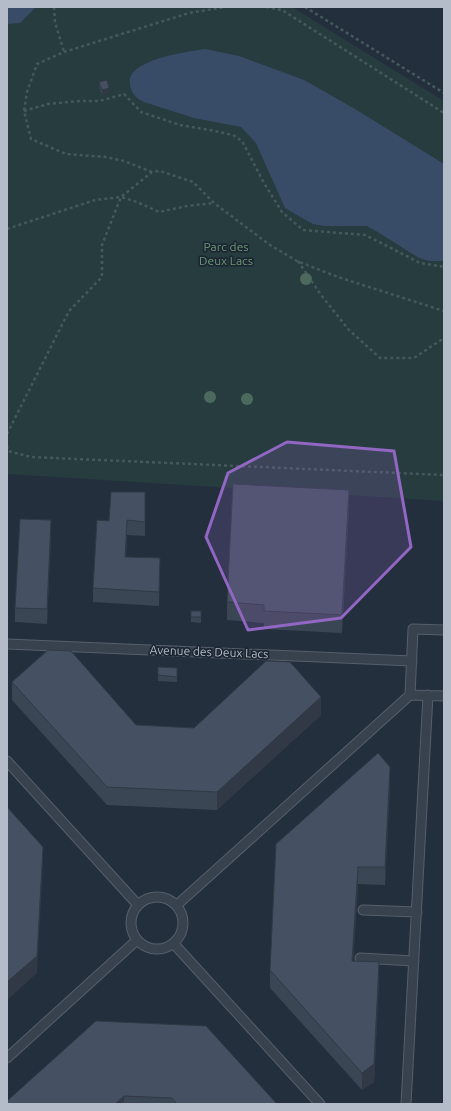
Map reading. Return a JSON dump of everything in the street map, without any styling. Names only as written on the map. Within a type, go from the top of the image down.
[{"type":"lane","points":[[410,695],[413,629],[444,630]]},
{"type":"lane","name":"Avenue des Deux Lacs","points":[[7,644],[412,661]]},
{"type":"lane","points":[[177,905],[410,695],[444,696]]},
{"type":"lane","points":[[406,1104],[428,695]]},
{"type":"lane","points":[[7,761],[138,905]]},
{"type":"lane","points":[[153,897],[162,897],[177,905],[182,912],[184,921],[180,938],[167,948],[159,950],[143,946],[133,934],[131,918],[133,911],[145,899],[153,897]]},
{"type":"lane","points":[[363,910],[416,912]]},
{"type":"lane","points":[[7,1058],[137,940]]},
{"type":"lane","points":[[174,944],[320,1104]]},
{"type":"lane","points":[[360,958],[414,962]]},
{"type":"path","points":[[54,7],[55,22],[64,52]]},
{"type":"path","points":[[225,7],[189,13],[64,52],[37,64],[28,92],[24,111],[31,139],[66,154],[106,157],[124,161],[152,172],[160,171],[193,182],[214,203],[270,245],[297,261],[338,277],[444,311]]},
{"type":"path","points":[[266,7],[282,10],[444,113]]},
{"type":"path","points":[[304,7],[444,93]]},
{"type":"path","points":[[24,111],[48,104],[79,101],[100,101],[124,94],[141,112],[180,125],[233,135],[242,141],[264,183],[282,212],[303,230],[365,235],[420,263],[444,267]]},
{"type":"path","points":[[7,434],[69,311],[102,277],[102,245],[121,197],[152,172]]},
{"type":"path","points":[[7,229],[95,200],[121,197],[138,202],[159,212],[187,206],[214,203]]},
{"type":"path","points":[[297,261],[321,295],[350,330],[380,358],[414,358],[441,340],[444,342]]},
{"type":"path","points":[[7,446],[7,452],[31,457],[444,475]]},
{"type":"highlighted area","points":[[287,442],[394,451],[411,547],[341,618],[248,630],[206,537],[228,473]]},
{"type":"green space","name":"Parc des Deux Lacs","points":[[7,7],[292,7],[444,101],[444,501],[7,474]]},
{"type":"water","points":[[7,7],[35,8],[20,23],[7,24]]},
{"type":"water","points":[[205,49],[239,56],[304,80],[355,109],[444,164],[444,261],[429,261],[419,258],[367,226],[325,226],[313,224],[285,208],[256,143],[241,127],[194,118],[144,102],[133,93],[130,84],[131,75],[138,68],[160,58]]},
{"type":"building","points":[[107,80],[109,88],[102,90],[99,82]]},
{"type":"building","points":[[233,484],[349,490],[342,615],[264,611],[264,605],[227,602]]},
{"type":"building","points":[[111,492],[145,492],[145,522],[127,520],[125,557],[160,558],[159,592],[93,588],[97,520],[109,521]]},
{"type":"building","points":[[20,519],[51,520],[47,609],[15,608]]},
{"type":"building","points":[[191,611],[201,611],[201,617],[191,617]]},
{"type":"building","points":[[48,650],[71,651],[136,725],[194,728],[266,661],[290,662],[321,697],[217,792],[107,787],[12,682]]},
{"type":"building","points":[[158,667],[177,668],[177,677],[158,675]]},
{"type":"building","points":[[378,753],[390,767],[385,867],[358,867],[352,961],[379,962],[374,1064],[362,1073],[270,970],[276,844]]},
{"type":"building","points":[[7,807],[43,847],[37,956],[7,982]]},
{"type":"building","points":[[96,1021],[206,1026],[277,1104],[177,1104],[172,1098],[124,1096],[115,1104],[7,1104],[7,1101]]}]
